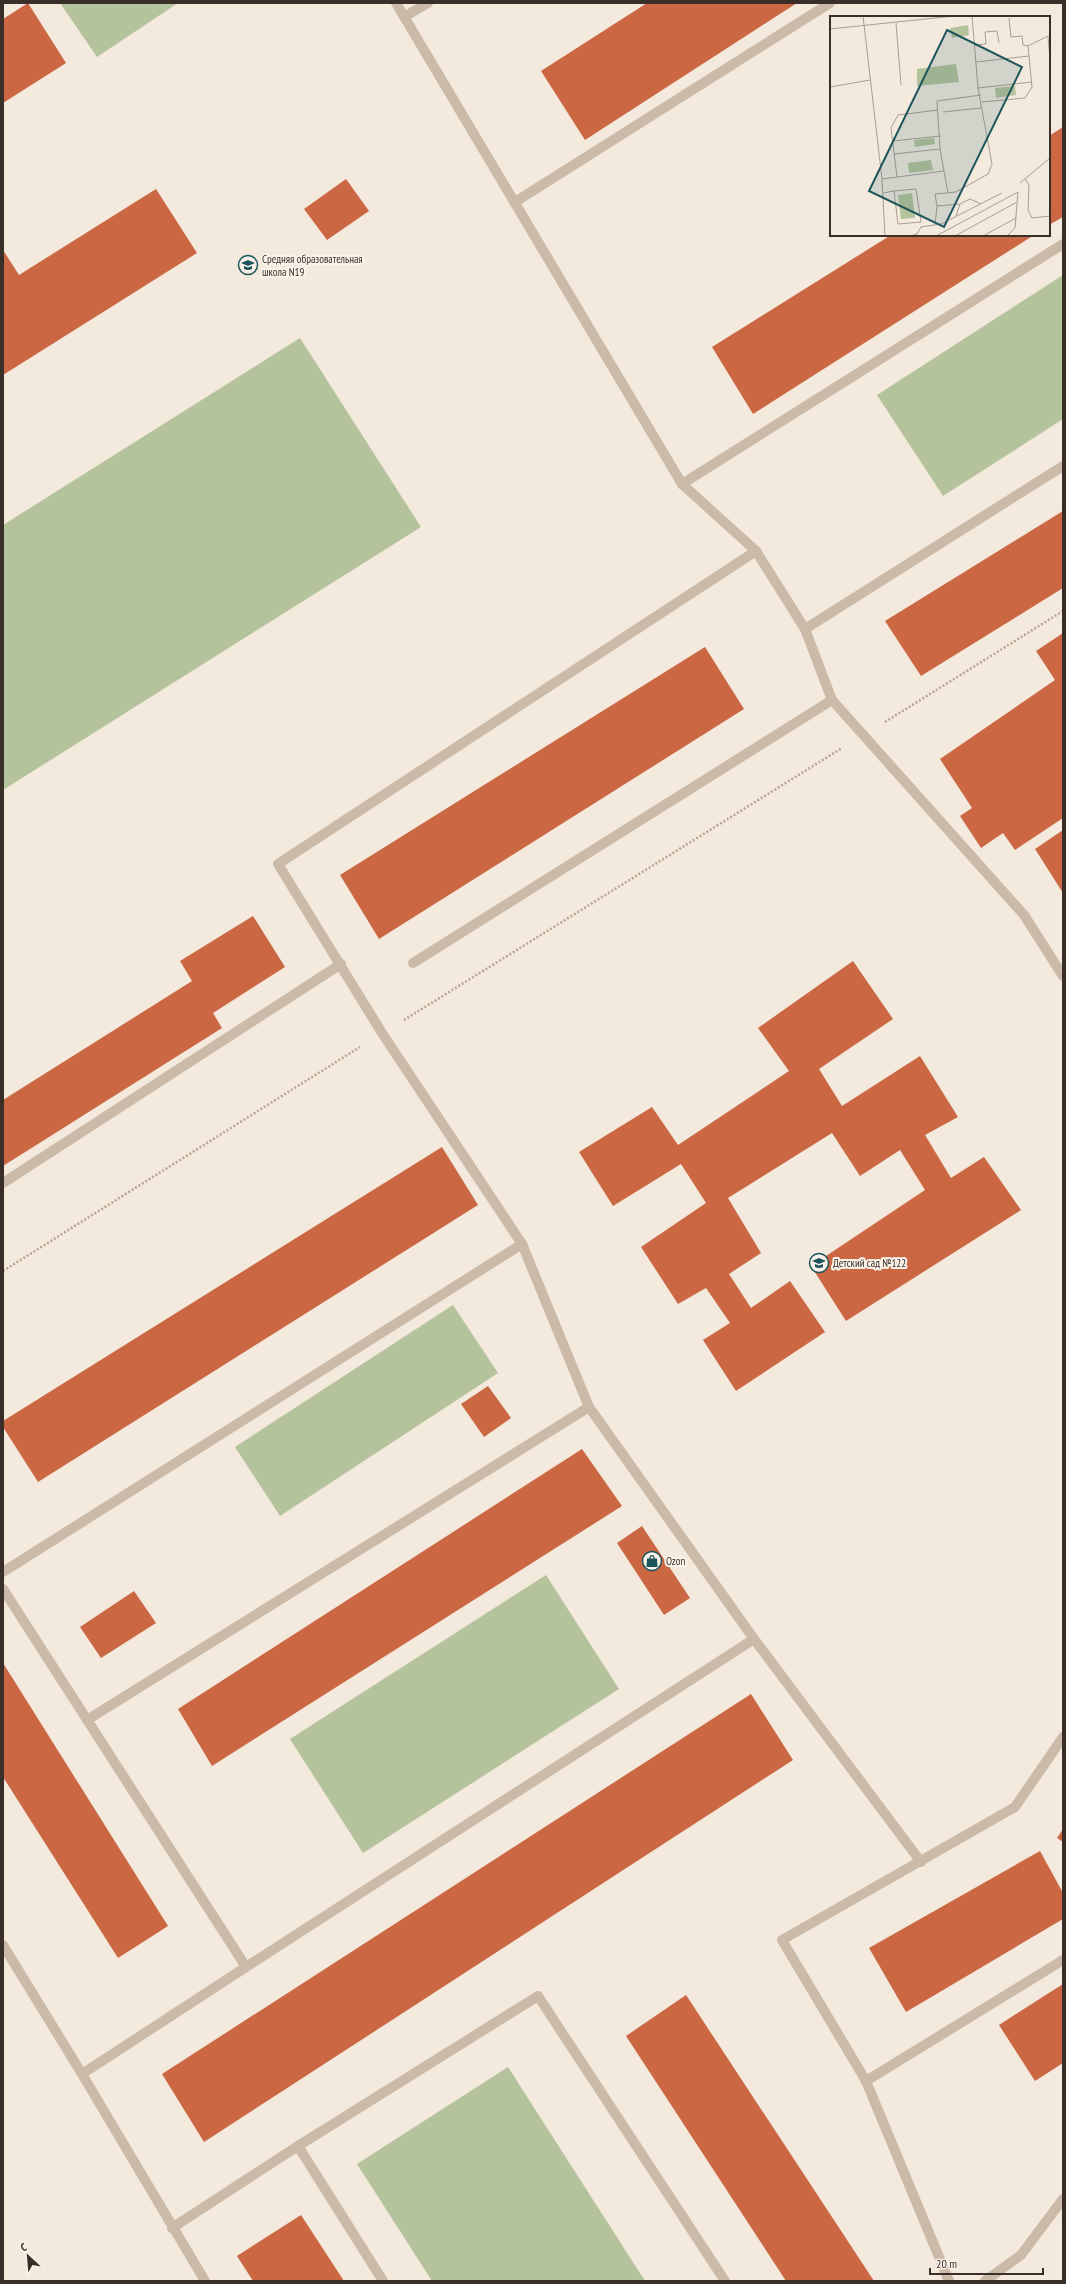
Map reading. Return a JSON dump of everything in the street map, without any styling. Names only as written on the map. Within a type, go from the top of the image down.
[{"type":"street","points":[[396,3],[682,484],[756,551],[805,629],[832,700],[864,734],[1024,916],[1063,976]]},
{"type":"street","points":[[404,17],[428,3]]},
{"type":"street","points":[[515,202],[830,3]]},
{"type":"street","points":[[682,484],[1063,244]]},
{"type":"street","points":[[805,629],[1063,466]]},
{"type":"street","points":[[756,551],[278,864],[341,964],[382,1033],[522,1244],[589,1406],[754,1639],[921,1862]]},
{"type":"street","points":[[413,963],[832,700]]},
{"type":"street","points":[[3,1184],[341,964]]},
{"type":"street","points":[[3,1572],[522,1244]]},
{"type":"street","points":[[87,1720],[589,1406]]},
{"type":"street","points":[[3,1589],[246,1967]]},
{"type":"street","points":[[82,2074],[754,1639]]},
{"type":"street","points":[[949,2281],[866,2080],[782,1940],[921,1862],[1014,1807],[1063,1737]]},
{"type":"street","points":[[3,1946],[82,2074],[172,2228],[205,2281]]},
{"type":"street","points":[[866,2080],[1063,1960]]},
{"type":"street","points":[[172,2228],[298,2146],[538,1996],[725,2281]]},
{"type":"street","points":[[298,2146],[383,2281]]},
{"type":"street","points":[[985,2281],[1021,2255],[1063,2199]]},
{"type":"path","points":[[3,1271],[382,1033],[1063,611]]},
{"type":"green space","points":[[60,3],[178,3],[97,57]]},
{"type":"green space","points":[[1063,275],[1063,419],[943,496],[877,395]]},
{"type":"green space","points":[[300,338],[421,527],[3,790],[3,525]]},
{"type":"green space","points":[[453,1305],[498,1373],[280,1516],[235,1447]]},
{"type":"green space","points":[[546,1575],[619,1689],[363,1853],[290,1739]]},
{"type":"green space","points":[[508,2067],[645,2281],[432,2281],[357,2164]]},
{"type":"building","points":[[28,3],[66,63],[3,103],[3,19]]},
{"type":"building","points":[[647,3],[797,3],[585,140],[541,71]]},
{"type":"building","points":[[1063,127],[1063,217],[1050,224],[1050,135]]},
{"type":"building","points":[[346,179],[369,211],[327,240],[304,209]]},
{"type":"building","points":[[156,189],[197,253],[3,375],[3,250],[19,275]]},
{"type":"building","points":[[889,236],[1032,236],[753,414],[712,347]]},
{"type":"building","points":[[1063,511],[1063,588],[921,676],[885,621]]},
{"type":"building","points":[[1063,633],[1063,818],[1015,850],[1003,833],[981,848],[960,816],[972,808],[940,759],[1055,680],[1036,651]]},
{"type":"building","points":[[705,647],[744,709],[379,939],[340,875]]},
{"type":"building","points":[[1063,830],[1063,893],[1035,849]]},
{"type":"building","points":[[253,916],[285,967],[213,1013],[222,1028],[3,1166],[3,1100],[192,981],[180,961]]},
{"type":"building","points":[[853,961],[893,1019],[819,1069],[842,1106],[920,1056],[958,1117],[925,1135],[951,1178],[984,1157],[1021,1210],[846,1321],[811,1266],[925,1190],[900,1150],[860,1176],[832,1133],[728,1198],[761,1253],[729,1274],[751,1308],[790,1281],[825,1332],[736,1391],[703,1340],[730,1323],[706,1288],[678,1304],[641,1247],[706,1203],[681,1164],[613,1206],[579,1152],[652,1107],[678,1145],[789,1071],[758,1028]]},
{"type":"building","points":[[442,1147],[478,1205],[38,1482],[3,1427],[3,1421]]},
{"type":"building","points":[[488,1386],[511,1418],[484,1437],[461,1404]]},
{"type":"building","points":[[582,1449],[622,1506],[212,1766],[178,1709]]},
{"type":"building","points":[[642,1526],[690,1598],[664,1615],[617,1543]]},
{"type":"building","points":[[134,1591],[156,1623],[101,1658],[80,1627]]},
{"type":"building","points":[[3,1663],[168,1926],[118,1958],[3,1777]]},
{"type":"building","points":[[751,1694],[793,1760],[204,2142],[162,2074]]},
{"type":"building","points":[[1063,1829],[1063,1842],[1057,1838]]},
{"type":"building","points":[[1040,1851],[1063,1893],[1063,1919],[906,2012],[869,1948]]},
{"type":"building","points":[[1063,1984],[1063,2063],[1035,2081],[999,2025]]},
{"type":"building","points":[[686,1995],[874,2281],[786,2281],[626,2036]]},
{"type":"building","points":[[301,2215],[344,2281],[253,2281],[237,2256]]},
{"type":"place","name":"Средняя образовательная школа N19","points":[[248,265]]},
{"type":"place","name":"Детский сад №122","points":[[819,1263]]},
{"type":"place","name":"Ozon","points":[[652,1561]]}]
